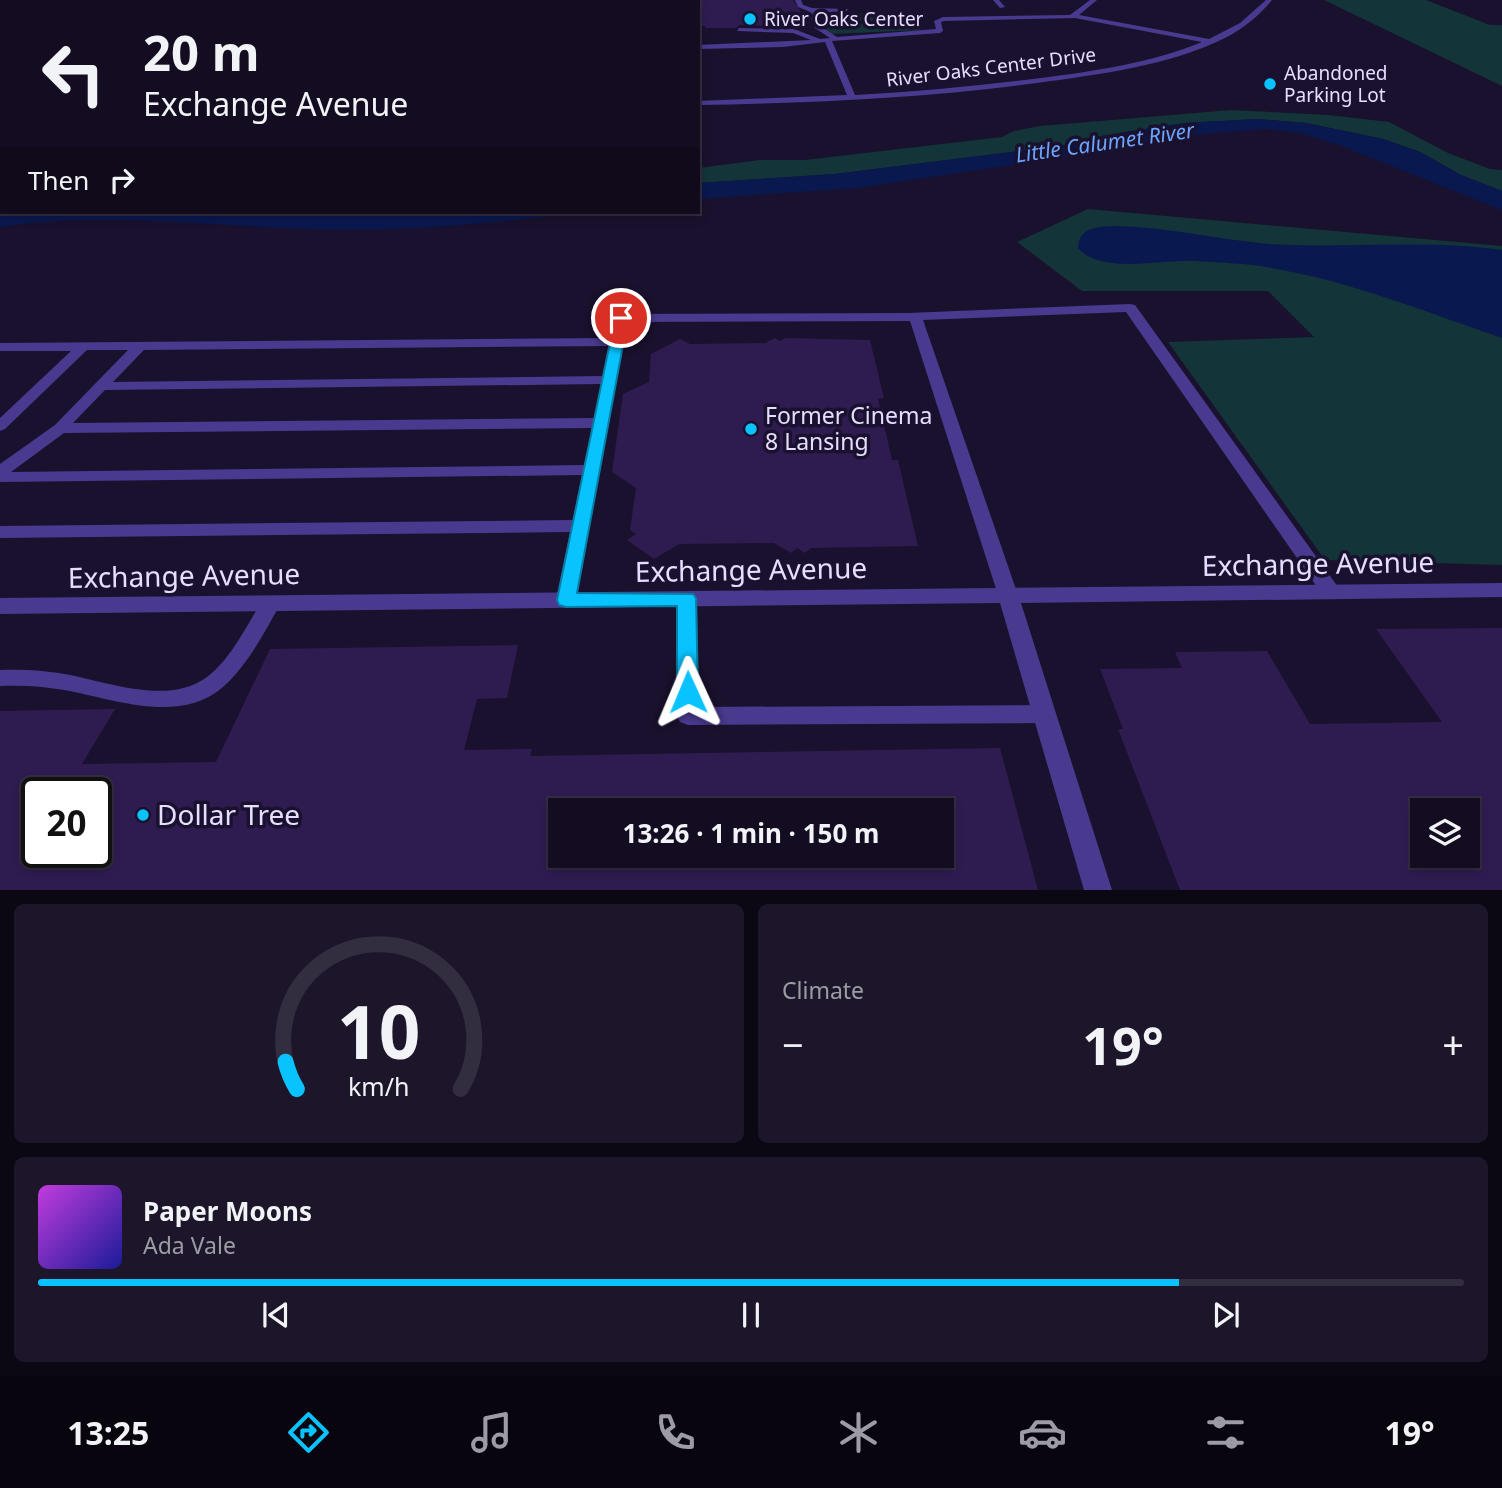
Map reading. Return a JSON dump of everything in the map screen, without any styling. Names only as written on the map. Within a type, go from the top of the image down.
[{"type":"street","name":"Exchange Avenue","points":[[0,606],[1502,590]]},
{"type":"street","points":[[1008,596],[1098,890]]},
{"type":"lane","points":[[798,0],[800,6],[811,10],[846,10]]},
{"type":"lane","points":[[996,0],[1003,7]]},
{"type":"lane","points":[[1076,16],[1094,0]]},
{"type":"lane","points":[[1257,0],[1268,1]]},
{"type":"lane","name":"River Oaks Center Drive","points":[[700,103],[852,98],[975,88],[1078,75],[1154,59],[1210,41],[1255,16],[1268,1]]},
{"type":"lane","points":[[811,10],[817,27],[840,39]]},
{"type":"lane","points":[[700,47],[764,46],[936,32],[941,29],[937,21],[943,19],[1076,16],[1210,41]]},
{"type":"lane","points":[[739,30],[794,31],[824,41],[852,98]]},
{"type":"lane","points":[[566,600],[621,318],[915,317],[1130,308],[1331,592]]},
{"type":"lane","points":[[915,317],[1008,596]]},
{"type":"lane","points":[[2,349],[617,342]]},
{"type":"lane","points":[[0,426],[84,346]]},
{"type":"lane","points":[[0,475],[60,428],[140,346]]},
{"type":"lane","points":[[102,386],[609,380]]},
{"type":"lane","points":[[60,428],[601,422]]},
{"type":"lane","points":[[0,455],[26,455]]},
{"type":"lane","points":[[0,475],[592,470]]},
{"type":"lane","points":[[0,532],[581,526]]},
{"type":"lane","points":[[687,598],[688,716],[1044,714]]},
{"type":"lane","points":[[0,678],[63,681],[167,699],[193,695],[215,681],[235,658],[271,603]]},
{"type":"green space","points":[[1324,0],[1426,0],[1490,25],[1502,25],[1502,86]]},
{"type":"green space","points":[[822,13],[910,14],[920,16],[912,19],[921,30],[831,34],[827,32]]},
{"type":"green space","points":[[1231,110],[1329,115],[1389,122],[1448,153],[1490,169],[1502,170],[1502,191],[1461,175],[1420,152],[1383,139],[1306,123],[1257,119],[1185,123],[1125,132],[1075,144],[835,174],[700,183],[700,168],[760,160],[805,160],[1002,137],[1014,131],[1040,126]]},
{"type":"green space","points":[[1088,209],[1502,246],[1502,565],[1325,560],[1168,342],[1314,337],[1268,291],[1082,291],[1017,242]]},
{"type":"water","name":"Little Calumet River","points":[[1257,119],[1306,123],[1383,139],[1420,152],[1461,175],[1502,191],[1502,210],[1339,145],[1300,133],[1266,129],[1177,136],[1111,150],[858,188],[700,199],[700,183],[835,174],[1075,144],[1125,132],[1185,123]]},
{"type":"water","points":[[0,214],[563,214],[445,226],[343,230],[116,220],[38,222],[0,227]]},
{"type":"water","points":[[1117,226],[1287,245],[1422,245],[1502,250],[1502,338],[1388,298],[1300,274],[1253,265],[1196,261],[1117,263],[1088,256],[1078,248],[1082,235],[1091,229]]},
{"type":"building","name":"River Oaks Center","points":[[700,0],[793,0],[800,10],[804,27],[739,25],[736,28],[705,28],[700,26]]},
{"type":"building","name":"Former Cinema 8 Lansing","points":[[775,338],[780,341],[786,338],[870,340],[884,398],[878,399],[892,460],[898,460],[918,546],[811,548],[805,553],[797,548],[791,553],[774,543],[679,544],[654,559],[627,540],[636,534],[630,530],[636,488],[612,472],[623,394],[649,382],[651,354],[680,339],[690,344],[765,343]]},
{"type":"building","points":[[1502,628],[1502,890],[1180,890],[1118,729],[1123,729],[1100,669],[1182,668],[1175,652],[1267,651],[1310,724],[1442,722],[1376,629]]},
{"type":"building","points":[[518,645],[507,698],[477,699],[464,750],[532,749],[530,756],[1000,748],[1038,890],[0,890],[0,711],[115,709],[82,764],[216,762],[270,649]]},
{"type":"place","name":"River Oaks Center","points":[[750,19]]},
{"type":"place","name":"Abandoned Parking Lot","points":[[1270,84]]},
{"type":"place","name":"Former Cinema 8 Lansing","points":[[751,429]]},
{"type":"place","name":"Dollar Tree","points":[[143,815]]},
{"type":"route","points":[[621,318],[566,600],[687,598],[688,692]]}]
